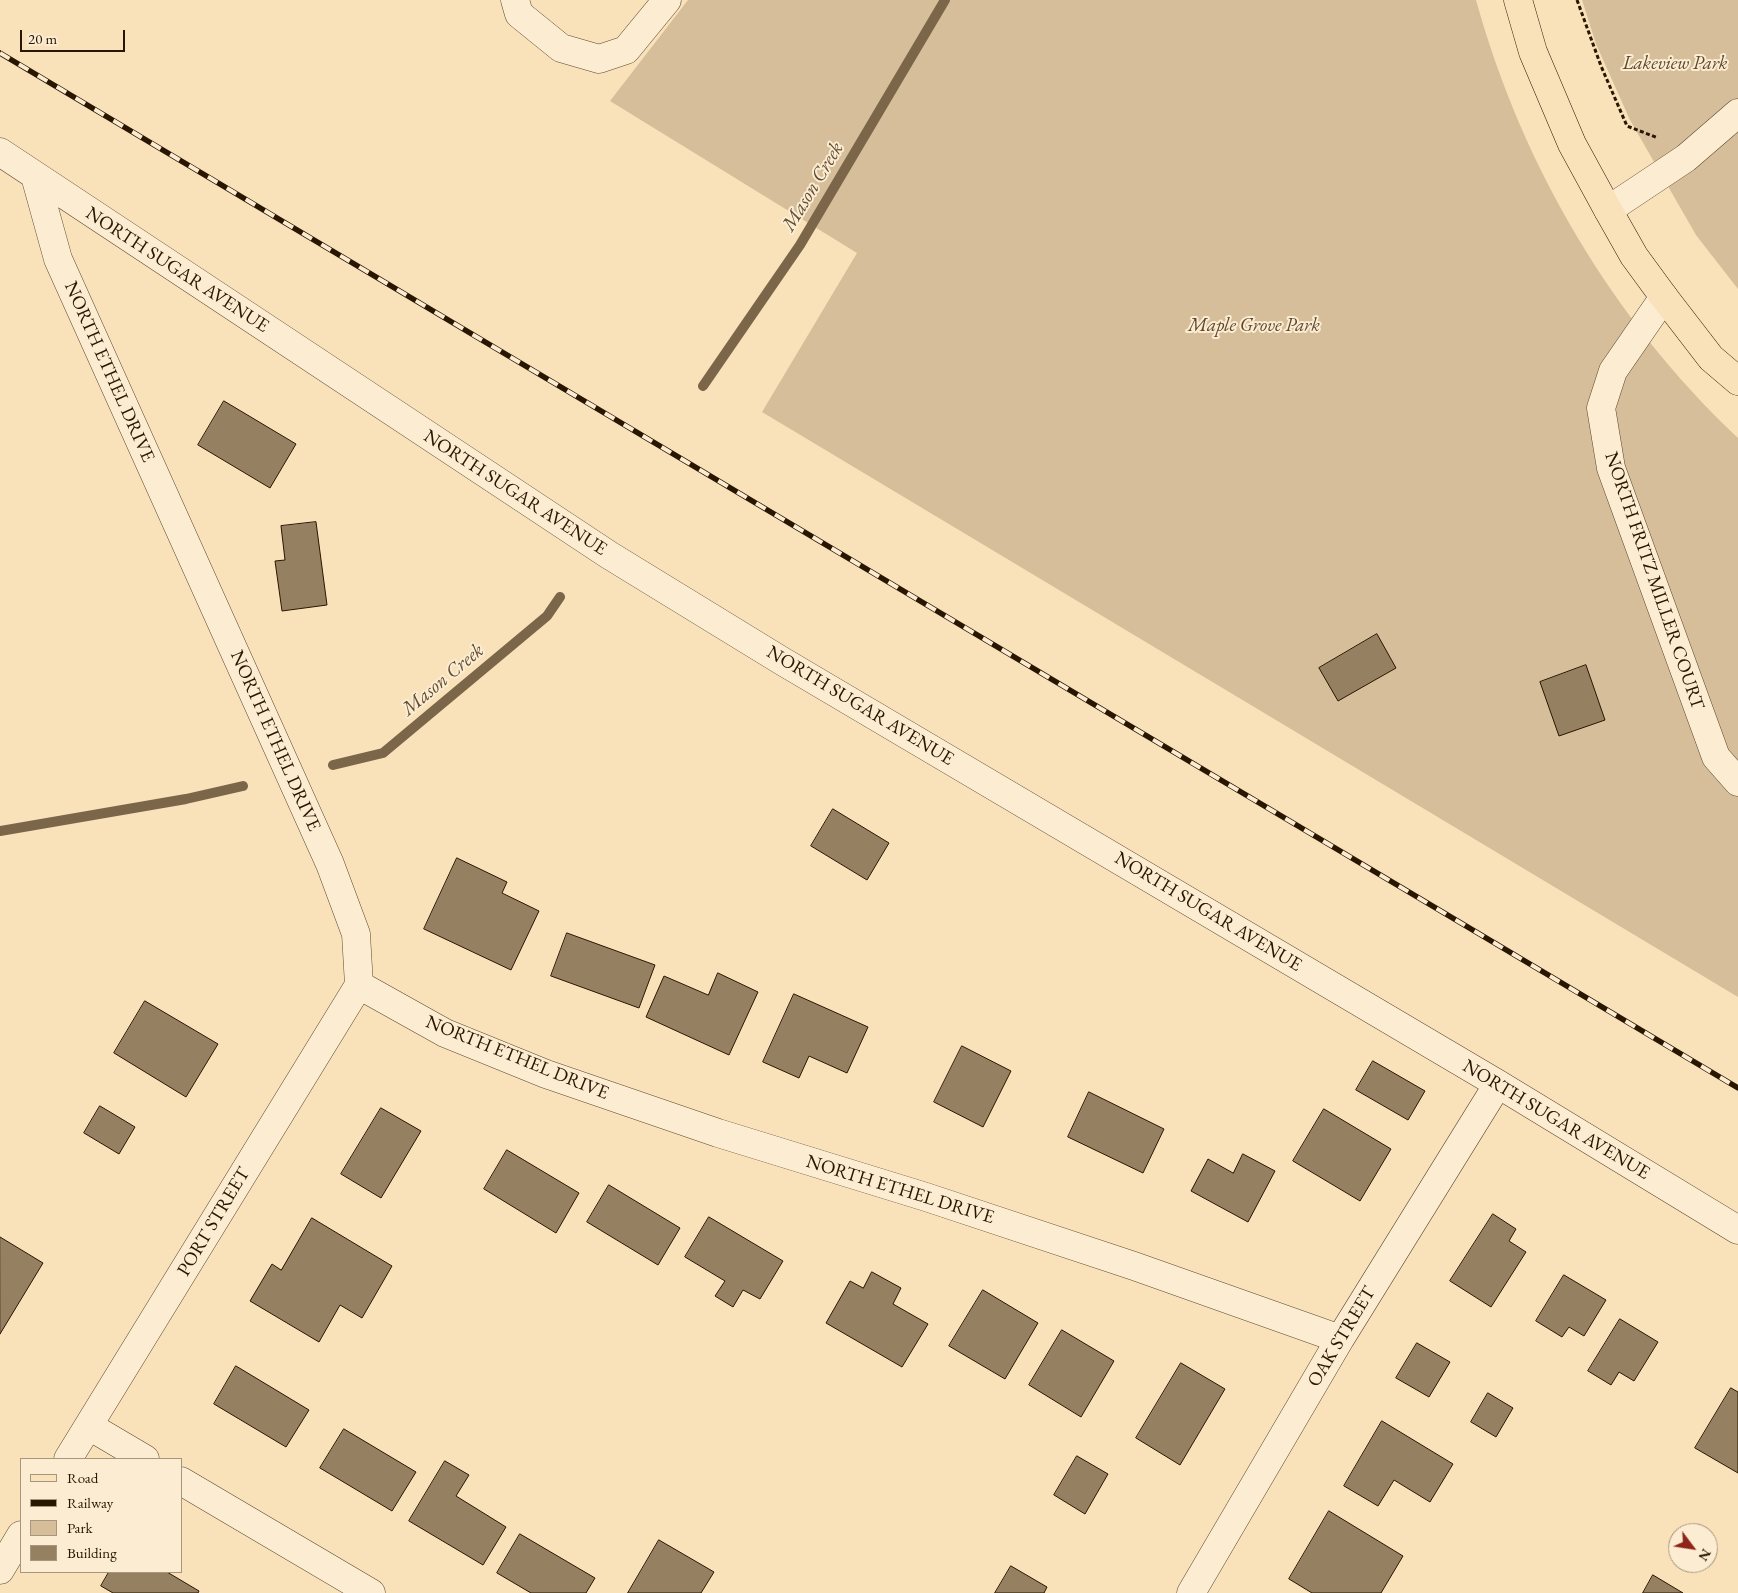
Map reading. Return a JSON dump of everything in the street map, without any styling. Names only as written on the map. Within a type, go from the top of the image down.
[{"type":"main road","points":[[1518,0],[1533,52],[1570,138],[1634,256],[1712,358],[1738,381]]},
{"type":"street","points":[[517,7],[561,48],[599,59],[626,50],[667,0]]},
{"type":"street","points":[[1608,210],[1686,158],[1738,112]]},
{"type":"street","name":"NORTH SUGAR AVENUE","points":[[0,152],[610,555],[782,661],[1498,1084],[1738,1230]]},
{"type":"street","name":"NORTH ETHEL DRIVE","points":[[35,176],[58,259],[330,864],[356,934],[359,985],[445,1034],[546,1074],[718,1134],[926,1197],[1134,1266],[1340,1339]]},
{"type":"street","name":"NORTH FRITZ MILLER COURT","points":[[1664,297],[1613,371],[1601,408],[1611,468],[1712,747],[1716,757],[1738,782]]},
{"type":"street","name":"PORT STREET","points":[[69,1458],[359,985]]},
{"type":"street","name":"OAK STREET","points":[[1191,1593],[1340,1339],[1498,1084]]},
{"type":"street","points":[[88,1426],[143,1458]]},
{"type":"street","points":[[182,1482],[371,1593]]},
{"type":"street","points":[[0,1570],[20,1538]]},
{"type":"path","points":[[1577,0],[1601,66],[1627,126],[1658,138]]},
{"type":"green space","name":"Maple Grove Park","points":[[688,0],[1476,0],[1495,62],[1519,122],[1546,180],[1577,237],[1612,291],[1651,343],[1693,392],[1738,438],[1738,997],[762,412],[857,253],[610,101]]},
{"type":"green space","name":"Lakeview Park","points":[[1582,0],[1738,0],[1738,289],[1696,235],[1630,120],[1596,44]]},
{"type":"building","points":[[224,401],[296,444],[270,488],[198,445]]},
{"type":"building","points":[[316,522],[327,605],[282,611],[275,561],[285,560],[281,526]]},
{"type":"building","points":[[1377,634],[1396,668],[1338,701],[1319,668]]},
{"type":"building","points":[[1586,665],[1605,720],[1559,736],[1540,682]]},
{"type":"building","points":[[833,809],[889,843],[867,880],[811,846]]},
{"type":"building","points":[[457,858],[507,882],[502,893],[539,911],[511,970],[424,929]]},
{"type":"building","points":[[567,933],[655,965],[639,1008],[551,976]]},
{"type":"building","points":[[718,973],[758,992],[729,1055],[646,1017],[664,976],[708,995]]},
{"type":"building","points":[[794,994],[868,1027],[847,1073],[809,1056],[799,1078],[763,1062]]},
{"type":"building","points":[[145,1001],[218,1044],[186,1097],[114,1053]]},
{"type":"building","points":[[962,1046],[1011,1071],[983,1127],[934,1102]]},
{"type":"building","points":[[1373,1061],[1425,1091],[1408,1120],[1356,1090]]},
{"type":"building","points":[[1089,1092],[1164,1129],[1143,1173],[1068,1137]]},
{"type":"building","points":[[100,1106],[135,1127],[119,1154],[84,1133]]},
{"type":"building","points":[[381,1108],[421,1131],[381,1198],[341,1174]]},
{"type":"building","points":[[1324,1109],[1391,1149],[1360,1201],[1293,1161]]},
{"type":"building","points":[[507,1150],[579,1193],[556,1233],[484,1189]]},
{"type":"building","points":[[1243,1154],[1275,1171],[1248,1222],[1191,1191],[1208,1159],[1233,1173]]},
{"type":"building","points":[[609,1185],[680,1228],[658,1265],[587,1222]]},
{"type":"building","points":[[1493,1214],[1516,1229],[1509,1241],[1526,1252],[1491,1307],[1450,1281]]},
{"type":"building","points":[[709,1217],[783,1261],[760,1299],[743,1290],[733,1307],[715,1296],[725,1281],[685,1257]]},
{"type":"building","points":[[312,1218],[392,1266],[362,1318],[340,1305],[319,1342],[250,1301],[272,1264],[281,1270]]},
{"type":"building","points":[[0,1237],[43,1263],[0,1334]]},
{"type":"building","points":[[872,1272],[901,1288],[893,1304],[928,1324],[902,1367],[826,1323],[850,1281],[863,1288]]},
{"type":"building","points":[[1564,1275],[1606,1300],[1584,1336],[1569,1327],[1562,1337],[1536,1321]]},
{"type":"building","points":[[983,1290],[1038,1323],[1005,1379],[949,1346]]},
{"type":"building","points":[[1620,1319],[1658,1342],[1634,1381],[1619,1372],[1611,1385],[1588,1371]]},
{"type":"building","points":[[1062,1330],[1114,1361],[1081,1417],[1029,1385]]},
{"type":"building","points":[[1417,1343],[1450,1362],[1429,1397],[1396,1378]]},
{"type":"building","points":[[1181,1363],[1225,1389],[1180,1465],[1136,1438]]},
{"type":"building","points":[[236,1366],[309,1410],[286,1447],[214,1404]]},
{"type":"building","points":[[1731,1388],[1738,1392],[1738,1473],[1695,1448]]},
{"type":"building","points":[[1488,1393],[1513,1408],[1496,1437],[1471,1422]]},
{"type":"building","points":[[1382,1421],[1453,1464],[1430,1502],[1394,1480],[1378,1506],[1344,1486]]},
{"type":"building","points":[[344,1429],[416,1472],[392,1511],[320,1468]]},
{"type":"building","points":[[1077,1456],[1108,1474],[1085,1514],[1054,1495]]},
{"type":"building","points":[[445,1461],[469,1475],[456,1496],[506,1527],[483,1565],[409,1521]]},
{"type":"building","points":[[1329,1511],[1403,1556],[1381,1593],[1312,1593],[1289,1579]]},
{"type":"building","points":[[520,1534],[595,1578],[586,1593],[531,1593],[497,1573]]},
{"type":"building","points":[[659,1540],[714,1572],[701,1593],[628,1593]]},
{"type":"building","points":[[1011,1566],[1047,1587],[1044,1593],[995,1593]]},
{"type":"building","points":[[108,1573],[169,1573],[199,1591],[198,1593],[113,1593],[101,1586]]},
{"type":"building","points":[[1653,1575],[1683,1593],[1643,1593]]},
{"type":"waterway","name":"Mason Creek","points":[[703,386],[800,245],[945,0]]},
{"type":"waterway","name":"Mason Creek","points":[[333,765],[383,753],[547,616],[560,597]]},
{"type":"waterway","name":"Mason Creek","points":[[0,831],[186,799],[243,786]]},
{"type":"railway","points":[[0,53],[1738,1088]]}]
